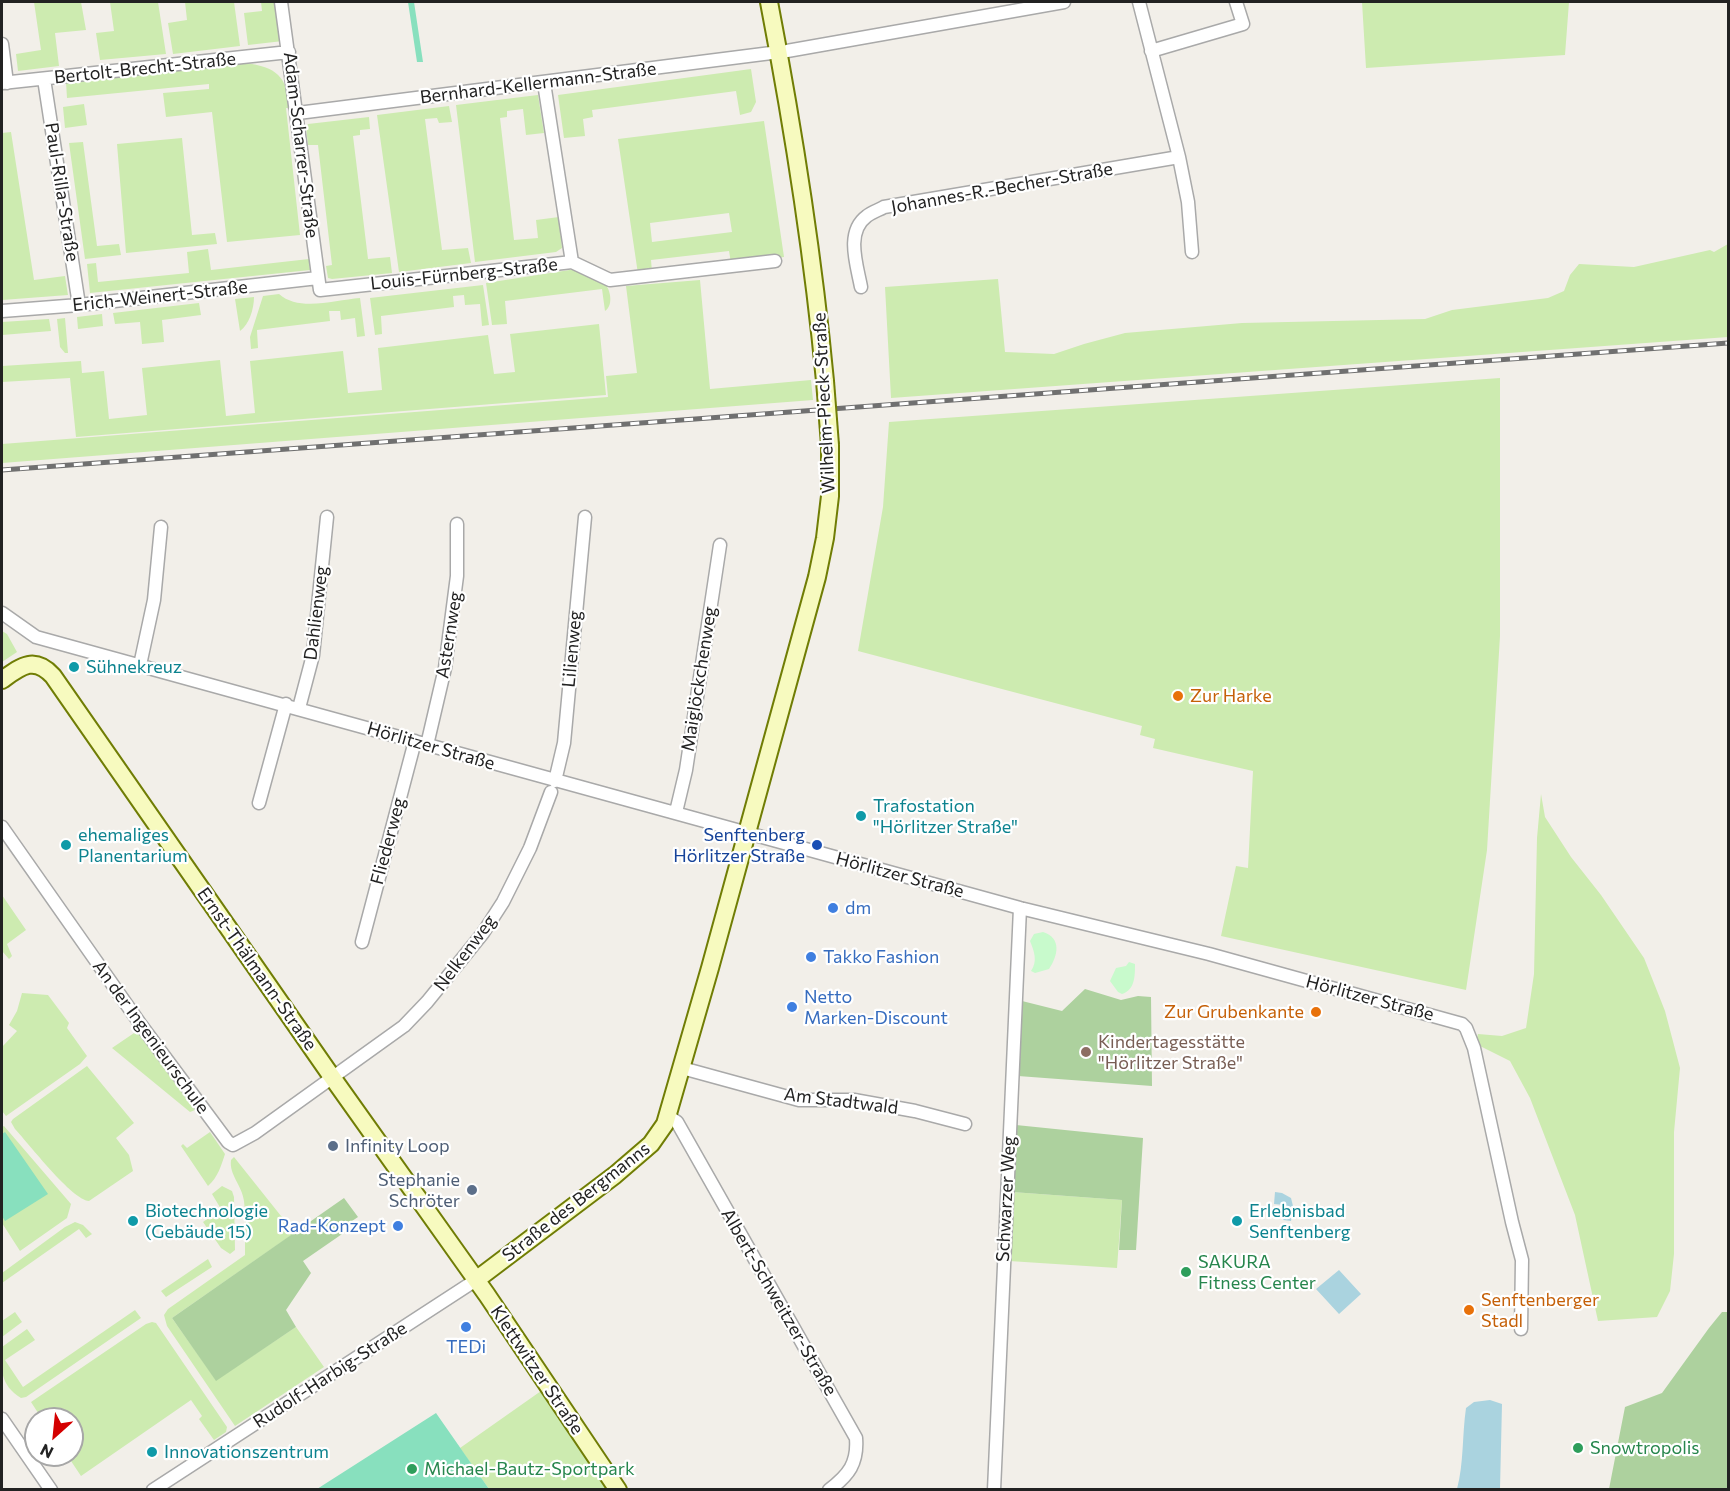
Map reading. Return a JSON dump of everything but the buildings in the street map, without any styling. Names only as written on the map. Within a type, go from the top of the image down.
[{"type":"main road","name":"Wilhelm-Pieck-Straße","points":[[747,833],[819,567],[830,496],[830,445],[817,295],[769,2]]},
{"type":"main road","name":"Ernst-Thälmann-Straße","points":[[2,680],[23,666],[35,664],[48,671],[57,682],[476,1280]]},
{"type":"main road","name":"Straße des Bergmanns","points":[[476,1280],[585,1199],[651,1144],[660,1133],[668,1116],[688,1048],[747,833]]},
{"type":"main road","name":"Klettwitzer Straße","points":[[476,1280],[618,1490]]},
{"type":"street","name":"Adam-Scharrer-Straße","points":[[281,2],[290,52],[319,284]]},
{"type":"street","name":"Bernhard-Kellermann-Straße","points":[[298,113],[779,52],[1064,2]]},
{"type":"street","points":[[1139,2],[1179,157],[1188,202],[1192,252]]},
{"type":"street","points":[[1151,51],[1243,24],[1236,2]]},
{"type":"street","points":[[2,44],[4,83]]},
{"type":"street","name":"Bertolt-Brecht-Straße","points":[[4,83],[290,52]]},
{"type":"street","name":"Paul-Rilla-Straße","points":[[44,79],[79,305]]},
{"type":"street","name":"Louis-Fürnberg-Straße","points":[[319,284],[572,262],[544,83]]},
{"type":"street","name":"Johannes-R.-Becher-Straße","points":[[861,287],[854,242],[855,233],[867,216],[884,207],[1179,157]]},
{"type":"street","points":[[572,262],[610,280],[775,261]]},
{"type":"street","name":"Erich-Weinert-Straße","points":[[2,311],[319,284]]},
{"type":"street","name":"Lilienweg","points":[[553,787],[564,743],[585,517]]},
{"type":"street","name":"Dahlienweg","points":[[298,708],[313,655],[327,518]]},
{"type":"street","name":"Asternweg","points":[[428,745],[446,668],[458,576],[458,524]]},
{"type":"street","points":[[140,665],[154,600],[161,527]]},
{"type":"street","name":"Maiglöckchenweg","points":[[676,812],[686,770],[720,545]]},
{"type":"street","name":"Hörlitzer Straße","points":[[2,614],[36,637],[415,741],[553,787],[676,812],[1020,908],[1209,954],[1462,1024],[1474,1048],[1522,1260],[1521,1329]]},
{"type":"street","points":[[259,803],[286,704]]},
{"type":"street","name":"Fliederweg","points":[[362,942],[415,741]]},
{"type":"street","name":"Nelkenweg","points":[[332,1077],[404,1026],[427,1002],[483,933],[503,902],[530,848],[553,787]]},
{"type":"street","name":"An der Ingenieurschule","points":[[2,827],[141,1025],[233,1146],[332,1077]]},
{"type":"street","name":"Schwarzer Weg","points":[[994,1490],[1020,908]]},
{"type":"street","name":"Am Stadtwald","points":[[682,1068],[799,1100],[854,1100],[915,1111],[964,1124]]},
{"type":"street","name":"Albert-Schweitzer-Straße","points":[[668,1116],[677,1122],[856,1438],[857,1452],[852,1466],[842,1480],[829,1490]]},
{"type":"street","name":"Rudolf-Harbig-Straße","points":[[153,1490],[476,1280]]},
{"type":"street","points":[[2,1419],[51,1490]]},
{"type":"green space","points":[[34,2],[81,2],[86,30],[55,33],[59,66],[18,71],[16,54],[41,50]]},
{"type":"green space","points":[[110,2],[158,2],[166,54],[100,60],[96,33],[114,31]]},
{"type":"green space","points":[[185,2],[234,2],[240,46],[173,54],[168,23],[187,20]]},
{"type":"green space","points":[[261,2],[276,2],[283,41],[248,45],[244,13],[262,11]]},
{"type":"green space","points":[[408,2],[414,2],[423,62],[417,62]]},
{"type":"green space","points":[[1362,2],[1569,2],[1565,55],[1366,68]]},
{"type":"green space","points":[[245,63],[265,67],[278,75],[289,97],[291,108],[286,108],[300,235],[227,242],[212,112],[166,117],[163,93],[209,89],[209,84],[67,98],[66,82]]},
{"type":"green space","points":[[751,69],[756,102],[751,112],[740,115],[736,91],[592,110],[593,117],[583,119],[585,136],[564,138],[558,95]]},
{"type":"green space","points":[[538,95],[544,133],[526,135],[523,109],[507,111],[507,117],[500,118],[514,240],[538,238],[536,220],[559,217],[562,248],[556,252],[475,262],[456,105]]},
{"type":"green space","points":[[84,104],[87,125],[65,128],[63,107]]},
{"type":"green space","points":[[449,106],[452,122],[439,123],[437,118],[425,119],[442,250],[468,248],[471,263],[399,272],[377,115]]},
{"type":"green space","points":[[369,117],[370,129],[360,130],[360,135],[353,136],[368,259],[390,257],[392,273],[332,279],[328,278],[326,266],[332,265],[318,145],[308,145],[306,127],[308,124]]},
{"type":"green space","points":[[764,121],[784,257],[731,263],[729,251],[651,260],[652,272],[638,274],[618,139]],"holes":[[[729,213],[732,232],[652,242],[650,223]]]},
{"type":"green space","points":[[11,132],[34,280],[65,276],[68,295],[2,300],[2,133]]},
{"type":"green space","points":[[182,138],[192,235],[215,233],[217,244],[126,253],[117,144]]},
{"type":"green space","points":[[83,142],[97,246],[119,244],[121,255],[85,259],[69,143]]},
{"type":"green space","points":[[1728,244],[1728,337],[891,398],[885,287],[998,279],[1005,352],[1054,354],[1125,333],[1242,323],[1425,319],[1452,310],[1548,298],[1564,291],[1570,275],[1579,264],[1634,267],[1710,250],[1714,252]]},
{"type":"green space","points":[[208,249],[211,270],[309,259],[310,270],[90,293],[87,264],[96,263],[98,282],[189,273],[187,252]]},
{"type":"green space","points":[[576,269],[606,285],[610,299],[608,309],[605,311],[602,289],[505,301],[507,324],[492,325],[486,283]]},
{"type":"green space","points":[[700,280],[710,389],[811,380],[813,400],[2,463],[2,444],[608,397],[606,376],[637,373],[626,286]]},
{"type":"green space","points":[[483,285],[489,325],[482,326],[480,304],[465,305],[464,295],[453,296],[454,307],[381,316],[382,334],[375,335],[370,298]]},
{"type":"green space","points":[[279,294],[287,299],[307,304],[360,298],[365,336],[357,337],[355,318],[341,320],[340,311],[329,311],[330,321],[257,330],[258,348],[251,349],[250,337],[263,296]]},
{"type":"green space","points":[[254,297],[250,316],[240,331],[235,299]]},
{"type":"green space","points":[[199,303],[201,315],[162,320],[164,342],[142,344],[140,322],[115,324],[113,313]]},
{"type":"green space","points":[[102,314],[103,326],[78,329],[77,317]]},
{"type":"green space","points":[[65,318],[68,353],[60,347],[57,319]]},
{"type":"green space","points":[[49,319],[51,331],[2,335],[2,322]]},
{"type":"green space","points":[[599,324],[606,395],[76,437],[70,378],[2,382],[2,366],[81,361],[82,373],[104,371],[109,419],[147,415],[142,368],[220,360],[226,416],[255,413],[250,361],[343,351],[348,393],[382,390],[378,348],[488,335],[494,374],[515,372],[510,334]]},
{"type":"green space","points":[[1500,378],[1500,636],[1487,850],[1466,990],[1221,936],[1236,866],[1248,868],[1253,771],[1153,748],[1155,739],[1140,735],[1142,726],[858,651],[883,507],[889,422]]},
{"type":"green space","points":[[2,631],[7,634],[17,652],[2,662]]},
{"type":"green space","points":[[1541,794],[1545,817],[1644,958],[1665,1011],[1680,1068],[1674,1132],[1674,1254],[1670,1291],[1657,1317],[1598,1321],[1575,1215],[1530,1098],[1510,1061],[1480,1046],[1477,1038],[1478,1034],[1502,1036],[1526,1028],[1534,974],[1537,838]]},
{"type":"green space","points":[[2,895],[26,930],[7,944],[12,956],[9,959],[2,951]]},
{"type":"green space","points":[[1043,932],[1053,938],[1056,943],[1055,959],[1049,969],[1035,973],[1031,971],[1035,960],[1030,941],[1034,934]]},
{"type":"green space","points":[[1129,962],[1135,964],[1134,978],[1130,989],[1122,994],[1110,981],[1116,968],[1126,966]]},
{"type":"green space","points":[[1085,989],[1121,1000],[1138,996],[1151,997],[1152,1086],[1018,1076],[1022,1001],[1062,1011]]},
{"type":"green space","points":[[22,993],[48,995],[69,1023],[67,1028],[87,1056],[80,1064],[6,1116],[2,1111],[2,1047],[17,1031],[9,1025],[17,1011]]},
{"type":"green space","points":[[137,1031],[195,1110],[190,1112],[112,1048]]},
{"type":"green space","points":[[87,1066],[134,1123],[116,1138],[129,1155],[133,1171],[89,1201],[62,1182],[11,1122]]},
{"type":"green space","points":[[1016,1125],[1143,1138],[1136,1250],[1119,1250],[1122,1200],[1012,1192]]},
{"type":"green space","points":[[4,1126],[71,1204],[67,1218],[20,1251],[2,1223],[2,1127]]},
{"type":"green space","points":[[5,1132],[48,1194],[5,1221],[2,1216],[2,1134]]},
{"type":"green space","points":[[210,1132],[225,1154],[217,1175],[208,1186],[181,1146],[183,1144],[187,1148]]},
{"type":"green space","points":[[234,1157],[281,1216],[289,1221],[306,1225],[172,1318],[216,1380],[296,1327],[324,1367],[235,1426],[167,1326],[164,1315],[168,1309],[245,1255],[244,1201],[232,1170],[231,1160]]},
{"type":"green space","points":[[222,1186],[232,1191],[234,1197],[235,1250],[230,1254],[221,1248],[203,1222],[221,1209],[212,1194]]},
{"type":"green space","points":[[1012,1192],[1122,1200],[1117,1268],[1009,1261]]},
{"type":"green space","points":[[344,1198],[358,1217],[343,1227],[345,1232],[303,1261],[311,1273],[286,1310],[296,1327],[216,1381],[172,1318]]},
{"type":"green space","points":[[75,1222],[83,1225],[92,1234],[86,1238],[79,1229],[2,1283],[2,1273]]},
{"type":"green space","points":[[208,1259],[212,1267],[166,1297],[161,1291]]},
{"type":"green space","points":[[135,1310],[141,1318],[26,1397],[21,1398],[14,1393],[5,1382],[2,1369],[2,1347],[27,1329],[35,1340],[5,1360],[23,1387]]},
{"type":"green space","points":[[15,1312],[22,1322],[2,1337],[2,1321]]},
{"type":"green space","points":[[1722,1312],[1728,1312],[1728,1489],[1609,1489],[1625,1407],[1662,1393]]},
{"type":"green space","points":[[156,1323],[227,1427],[226,1432],[214,1440],[199,1419],[202,1416],[191,1400],[81,1476],[75,1467],[84,1467],[84,1407],[34,1407],[31,1402],[146,1324]]},
{"type":"green space","points":[[541,1391],[608,1489],[489,1489],[460,1448]]},
{"type":"green space","name":"Michael-Bautz-Sportpark","points":[[436,1413],[489,1489],[317,1489]]},
{"type":"water","points":[[1275,1192],[1291,1198],[1293,1206],[1291,1221],[1283,1220],[1284,1205],[1274,1204]]},
{"type":"water","points":[[1339,1270],[1361,1294],[1339,1314],[1316,1289]]},
{"type":"water","points":[[1490,1400],[1502,1404],[1500,1489],[1457,1489],[1466,1408],[1474,1402]]},
{"type":"railway","points":[[2,470],[1728,343]]},
{"type":"place","name":"Sühnekreuz","points":[[74,667]]},
{"type":"place","name":"Zur Harke","points":[[1178,696]]},
{"type":"place","name":"Trafostation \"Hörlitzer Straße\"","points":[[861,816]]},
{"type":"place","name":"ehemaliges Planentarium","points":[[66,845]]},
{"type":"place","name":"Senftenberg Hörlitzer Straße","points":[[817,845]]},
{"type":"place","name":"dm","points":[[833,908]]},
{"type":"place","name":"Takko Fashion","points":[[811,957]]},
{"type":"place","name":"Netto Marken-Discount","points":[[792,1007]]},
{"type":"place","name":"Zur Grubenkante","points":[[1316,1012]]},
{"type":"place","name":"Kindertagesstätte \"Hörlitzer Straße\"","points":[[1086,1052]]},
{"type":"place","name":"Infinity Loop","points":[[333,1146]]},
{"type":"place","name":"Stephanie Schröter","points":[[472,1190]]},
{"type":"place","name":"Biotechnologie (Gebäude 15)","points":[[133,1221]]},
{"type":"place","name":"Erlebnisbad Senftenberg","points":[[1237,1221]]},
{"type":"place","name":"Rad-Konzept","points":[[398,1226]]},
{"type":"place","name":"SAKURA Fitness Center","points":[[1186,1272]]},
{"type":"place","name":"Senftenberger Stadl","points":[[1469,1310]]},
{"type":"place","name":"TEDi","points":[[466,1327]]},
{"type":"place","name":"Snowtropolis","points":[[1578,1448]]},
{"type":"place","name":"Innovationszentrum","points":[[152,1452]]},
{"type":"place","name":"Michael-Bautz-Sportpark","points":[[412,1469]]}]
